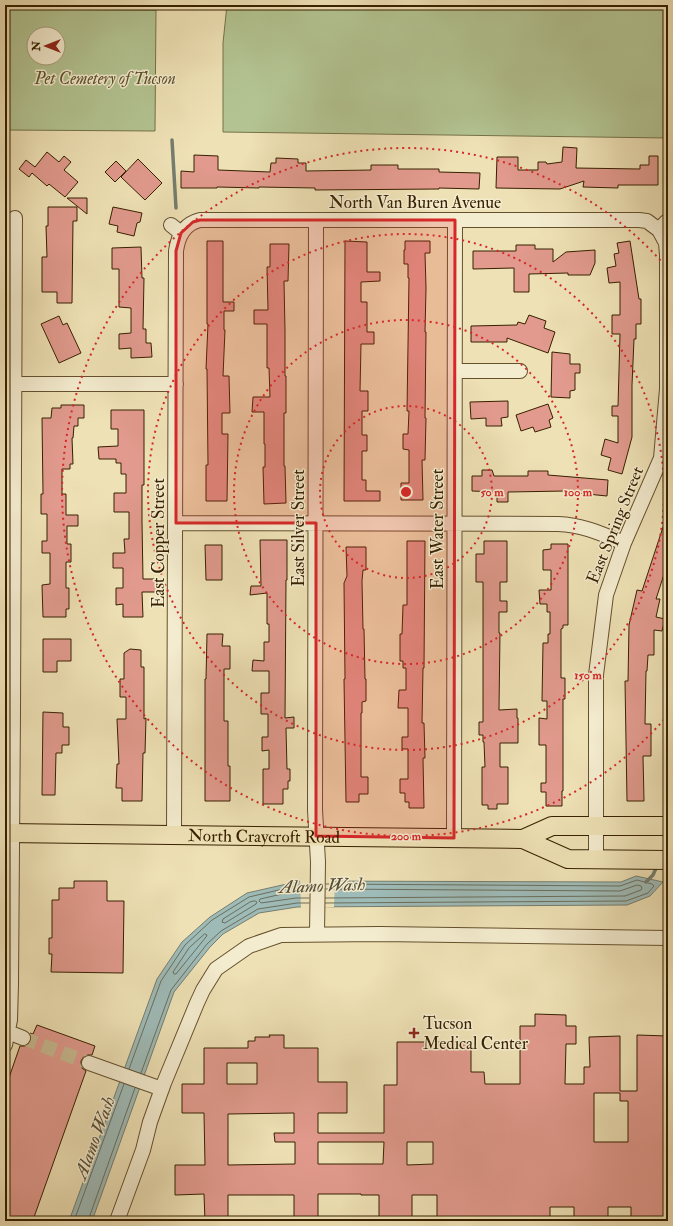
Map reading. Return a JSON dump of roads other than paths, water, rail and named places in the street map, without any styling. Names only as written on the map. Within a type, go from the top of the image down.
[{"type":"main road","name":"North Craycroft Road","points":[[523,839],[552,826],[664,826]]},
{"type":"main road","name":"North Craycroft Road","points":[[9,833],[523,839],[568,859],[668,860]]},
{"type":"street","points":[[15,218],[10,384],[10,1020],[6,1038],[23,1038]]},
{"type":"street","name":"North Van Buren Avenue","points":[[176,251],[178,239],[176,229],[200,220],[639,220],[662,226]]},
{"type":"street","name":"East Silver Street","points":[[316,220],[315,810],[318,879],[317,934]]},
{"type":"street","name":"East Water Street","points":[[454,838],[455,220]]},
{"type":"street","name":"East Spring Street","points":[[596,859],[596,675],[606,595],[624,543],[662,458],[667,389],[667,255],[662,226]]},
{"type":"street","name":"East Copper Street","points":[[174,835],[176,251]]},
{"type":"street","points":[[455,371],[520,371]]},
{"type":"street","points":[[10,384],[176,384]]},
{"type":"street","points":[[176,523],[568,524],[590,529],[624,543]]},
{"type":"street","points":[[117,1221],[143,1150],[156,1087],[203,990],[216,969],[249,946],[281,935],[317,934],[668,938]]},
{"type":"street","points":[[89,1063],[156,1087]]},
{"type":"water","name":"Alamo Wash","points":[[636,876],[663,882],[650,896],[627,905],[297,907],[259,913],[223,934],[210,947],[174,992],[92,1221],[69,1221],[157,979],[182,942],[210,917],[247,893],[300,881],[621,882]]},
{"type":"waterway","points":[[172,140],[176,208]]},
{"type":"waterway","name":"Alamo Wash","points":[[663,855],[668,845]]},
{"type":"waterway","name":"Alamo Wash","points":[[646,882],[653,875],[657,866]]},
{"type":"tunnel","points":[[23,1038],[89,1063]]},
{"type":"place","name":"Tucson Medical Center","points":[[414,1033]]},
{"type":"park label","name":"Pet Cemetery of Tucson","points":[[105,78]]}]
